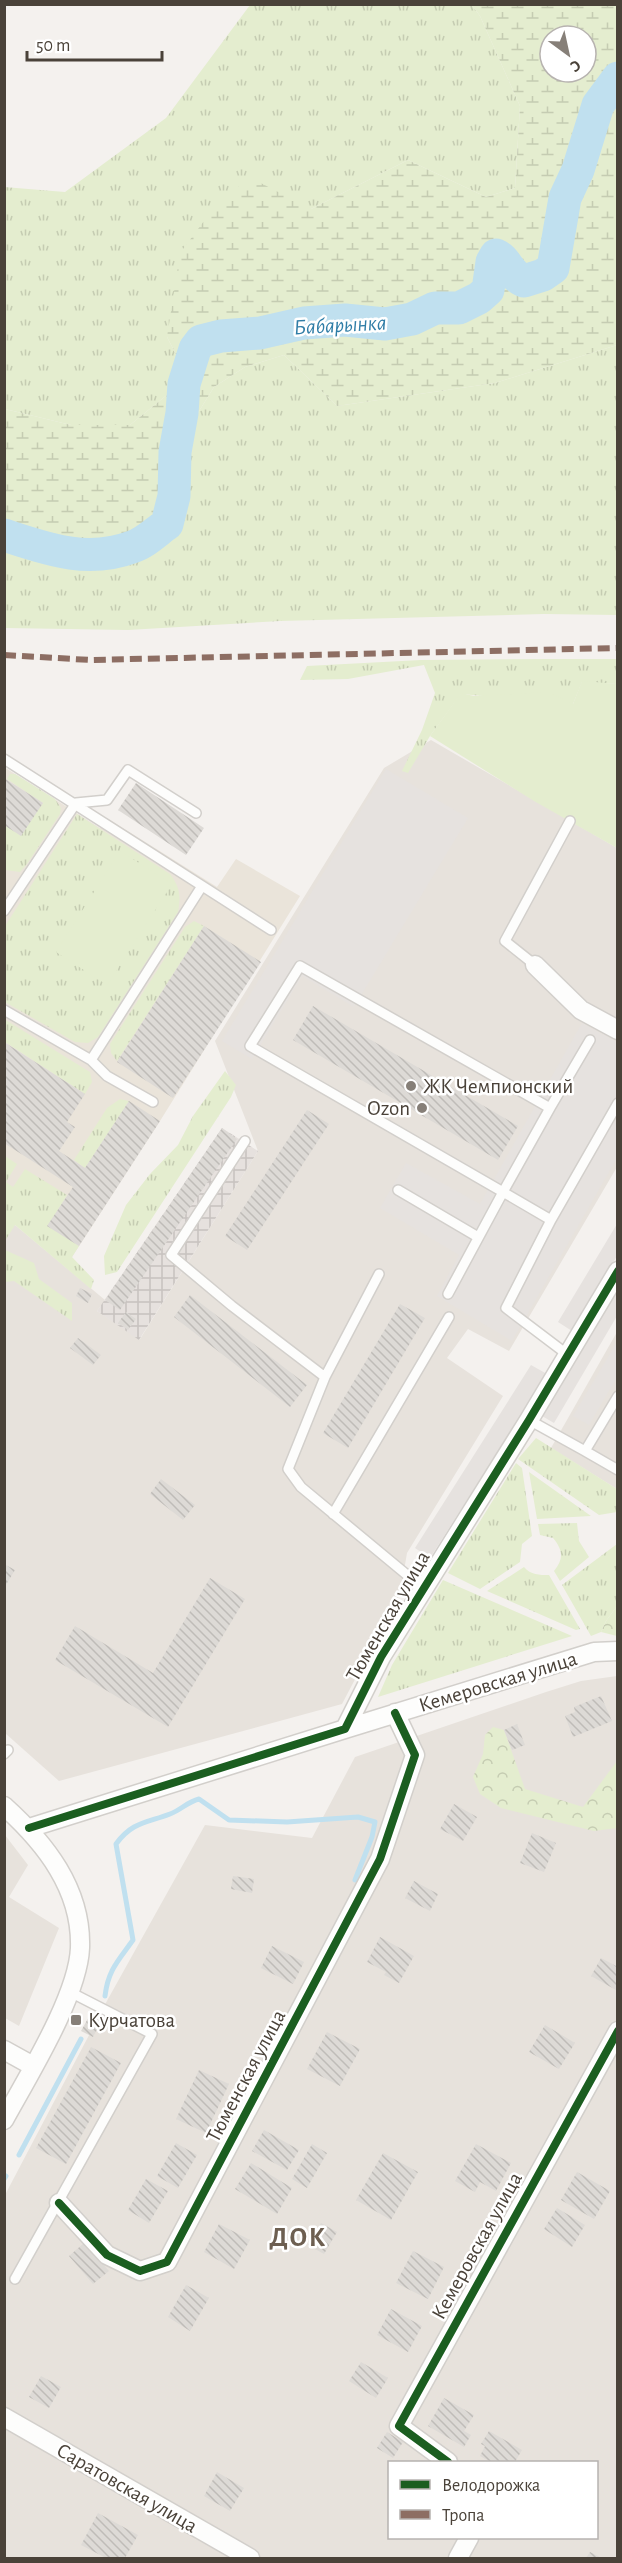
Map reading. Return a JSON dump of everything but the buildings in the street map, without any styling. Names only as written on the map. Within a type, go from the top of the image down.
[{"type":"street","points":[[535,965],[581,1010],[618,1030]]},
{"type":"street","name":"Тюменская улица","points":[[345,1729],[381,1657],[529,1420],[618,1271]]},
{"type":"street","name":"Кемеровская улица","points":[[345,1729],[594,1652],[618,1651]]},
{"type":"street","name":"Тюменская улица","points":[[59,2203],[107,2255],[140,2271],[167,2262],[264,2083],[380,1858],[415,1755],[395,1713]]},
{"type":"street","points":[[29,1828],[345,1729]]},
{"type":"street","points":[[4,1806],[29,1828],[50,1855],[68,1886],[77,1916],[80,1948],[70,1992],[4,2120]]},
{"type":"street","name":"Кемеровская улица","points":[[445,2461],[399,2426],[618,2031]]},
{"type":"street","points":[[4,2050],[33,2066]]},
{"type":"street","name":"Саратовская улица","points":[[4,2417],[250,2559]]},
{"type":"street","points":[[458,2559],[468,2539]]},
{"type":"lane","points":[[4,759],[271,930]]},
{"type":"lane","points":[[76,803],[107,800],[128,770],[196,813]]},
{"type":"lane","points":[[4,910],[76,803]]},
{"type":"lane","points":[[535,965],[506,941],[570,821]]},
{"type":"lane","points":[[91,1060],[202,886]]},
{"type":"lane","points":[[550,1108],[300,966],[250,1046],[551,1220]]},
{"type":"lane","points":[[4,1010],[91,1060],[107,1076],[153,1102]]},
{"type":"lane","points":[[448,1294],[590,1040]]},
{"type":"lane","points":[[568,1355],[506,1308],[551,1220],[618,1103]]},
{"type":"lane","points":[[245,1141],[171,1255],[232,1306],[325,1377]]},
{"type":"lane","points":[[398,1190],[478,1237]]},
{"type":"lane","points":[[379,1274],[325,1377],[288,1469],[300,1487],[424,1589]]},
{"type":"lane","points":[[333,1514],[449,1317]]},
{"type":"lane","points":[[585,1451],[618,1396]]},
{"type":"lane","points":[[529,1420],[618,1470]]},
{"type":"lane","points":[[15,2279],[152,2034],[70,1992]]},
{"type":"shaded area","points":[[431,740],[617,848],[617,1167],[509,1351],[468,1329],[447,1358],[503,1396],[407,1553],[400,1594],[342,1704],[59,1781],[5,1733],[5,1227],[15,1225],[105,1300],[97,1311],[140,1339],[258,1151],[215,1041],[384,768]]},
{"type":"shaded area","points":[[4,767],[100,828],[107,818],[217,887],[236,859],[300,896],[72,1257],[5,1201]]},
{"type":"shaded area","points":[[386,769],[468,818],[354,1007],[302,976],[252,1059],[222,1041]]},
{"type":"shaded area","points":[[582,1023],[617,1042],[617,1158],[512,1341],[437,1296],[459,1255],[380,1208],[406,1163],[480,1204]]},
{"type":"shaded area","points":[[222,1128],[258,1151],[139,1340],[97,1311]]},
{"type":"shaded area","points":[[617,1224],[617,1256],[572,1331],[558,1322]]},
{"type":"shaded area","points":[[617,1287],[617,1316],[554,1423],[542,1416]]},
{"type":"shaded area","points":[[617,1332],[617,1489],[551,1448]]},
{"type":"shaded area","points":[[617,1342],[617,1377],[589,1425],[573,1416]]},
{"type":"shaded area","points":[[531,1365],[547,1374],[430,1558],[415,1548]]},
{"type":"shaded area","points":[[617,1676],[617,2558],[5,2558],[5,2195],[108,1999],[205,1825],[312,1838],[355,1757],[581,1681]]},
{"type":"shaded area","points":[[5,1835],[28,1865],[9,1897],[59,1928],[19,2026],[5,2018]]},
{"type":"green space","points":[[250,5],[472,5],[480,16],[520,106],[515,188],[486,197],[408,160],[311,209],[167,337],[182,366],[173,390],[130,425],[71,425],[5,409],[4,187],[65,192],[166,118]]},
{"type":"green space","points":[[472,5],[617,5],[617,345],[495,383],[337,406],[284,355],[245,367],[214,387],[191,424],[181,515],[152,546],[95,570],[5,548],[5,409],[71,425],[130,425],[173,390],[182,366],[167,337],[180,253],[210,213],[249,177],[311,209],[408,160],[486,197],[515,188],[520,106],[480,16]]},
{"type":"green space","points":[[617,345],[617,615],[544,614],[280,621],[128,630],[5,628],[4,548],[95,570],[181,515],[191,424],[214,387],[245,367],[284,355],[337,406],[495,383]]},
{"type":"green space","points":[[617,659],[617,684],[582,682],[573,704],[461,694],[430,736],[408,773],[402,771],[422,730],[435,693],[424,665],[348,679],[300,680],[307,666],[421,660]]},
{"type":"green space","points":[[582,681],[617,684],[617,848],[534,801],[430,736],[461,693],[474,696],[548,692],[573,704]]},
{"type":"green space","points":[[10,774],[15,774],[55,799],[61,808],[60,814],[20,872],[5,870],[4,825],[21,835],[43,803],[7,779]]},
{"type":"green space","points":[[77,814],[170,874],[176,883],[179,896],[178,912],[98,1037],[88,1043],[75,1042],[5,1002],[5,926]]},
{"type":"green space","points":[[120,851],[172,884],[107,985],[56,952]]},
{"type":"green space","points":[[194,921],[204,926],[117,1061],[111,1053],[110,1044],[185,927]]},
{"type":"green space","points":[[4,1019],[90,1072],[92,1082],[85,1094],[5,1042]]},
{"type":"green space","points":[[225,1071],[236,1085],[231,1097],[117,1272],[105,1275],[104,1256],[126,1205],[150,1174],[178,1145],[193,1116]]},
{"type":"green space","points":[[120,1099],[129,1101],[85,1168],[74,1160],[107,1108]]},
{"type":"green space","points":[[5,1156],[17,1164],[6,1182],[13,1187],[25,1169],[67,1195],[48,1226],[79,1246],[72,1257],[94,1280],[91,1289],[15,1225],[5,1241]]},
{"type":"green space","points":[[5,1250],[34,1263],[39,1279],[72,1303],[72,1321],[14,1281],[5,1282]]},
{"type":"green space","points":[[536,1438],[617,1489],[617,1512],[599,1515],[518,1459]]},
{"type":"green space","points":[[516,1463],[522,1468],[532,1536],[522,1544],[520,1562],[480,1589],[448,1573]]},
{"type":"green space","points":[[529,1472],[591,1516],[537,1519]]},
{"type":"green space","points":[[577,1523],[579,1541],[589,1557],[560,1581],[554,1571],[561,1558],[559,1547],[553,1538],[540,1535],[538,1524]]},
{"type":"green space","points":[[617,1544],[617,1606],[601,1632],[591,1636],[562,1585]]},
{"type":"green space","points":[[524,1567],[532,1573],[549,1575],[580,1629],[576,1630],[487,1591]]},
{"type":"green space","points":[[443,1580],[572,1636],[378,1697],[392,1665]]},
{"type":"green space","points":[[617,1606],[617,1636],[601,1632],[606,1621]]},
{"type":"green space","points":[[493,1727],[504,1730],[525,1789],[583,1807],[617,1761],[617,1828],[594,1831],[501,1808],[480,1794],[473,1777],[483,1754],[485,1735]]},
{"type":"waterway","name":"Бабарынка","points":[[4,535],[67,553],[99,554],[137,545],[167,524],[174,496],[175,452],[182,413],[184,384],[195,349],[201,341],[221,336],[260,333],[304,323],[345,320],[385,324],[412,319],[435,308],[459,308],[479,298],[488,290],[492,262],[496,255],[518,278],[524,281],[543,275],[553,268],[565,198],[578,170],[598,105],[618,78]]},
{"type":"waterway","points":[[105,1996],[111,1972],[133,1940],[116,1844],[128,1831],[140,1824],[170,1814],[199,1799],[229,1820],[287,1822],[358,1817],[375,1822],[372,1837],[355,1880]]},
{"type":"waterway","points":[[19,2155],[81,2039]]},
{"type":"marked path","points":[[4,655],[91,660],[618,648]]},
{"type":"cycle path","points":[[29,1828],[345,1729],[381,1657],[529,1420],[618,1271]]},
{"type":"cycle path","points":[[59,2203],[107,2255],[140,2271],[167,2262],[380,1859],[415,1755],[395,1713]]},
{"type":"cycle path","points":[[447,2461],[399,2426],[618,2031]]},
{"type":"place","name":"ЖК Чемпионский","points":[[411,1086]]},
{"type":"place","name":"Ozon","points":[[422,1108]]},
{"type":"place","name":"Курчатова","points":[[76,2020]]},
{"type":"district","name":"ДОК","points":[[298,2237]]}]
